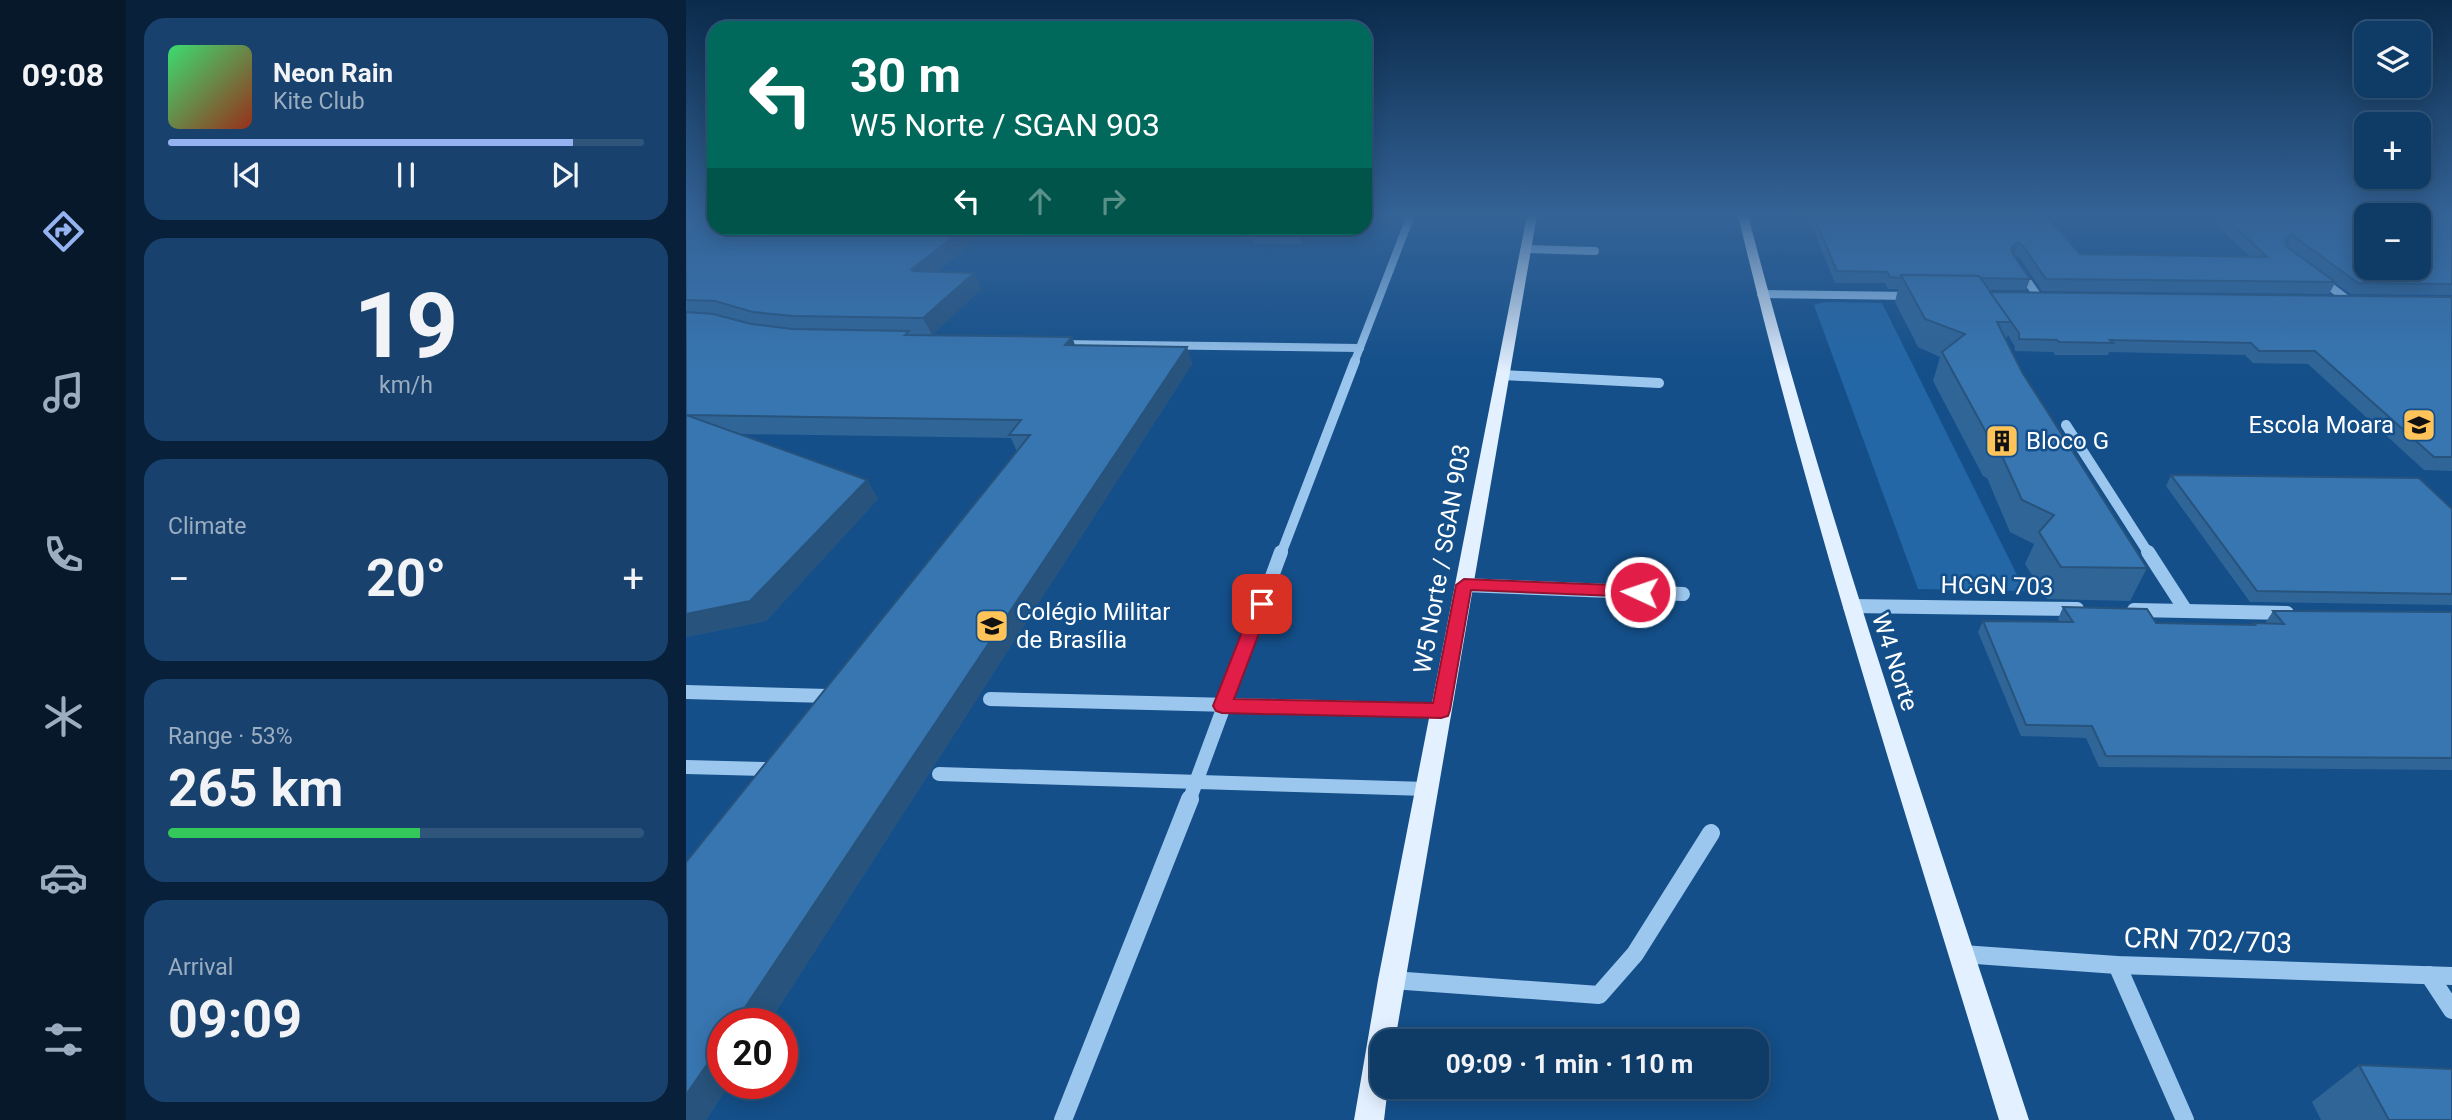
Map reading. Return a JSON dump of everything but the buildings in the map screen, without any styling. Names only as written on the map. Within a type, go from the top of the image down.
[{"type":"main road","name":"W5 Norte / SGAN 903","points":[[1369,1120],[1391,980],[1523,267]]},
{"type":"main road","name":"W4 Norte","points":[[1755,267],[1850,606],[2014,1120]]},
{"type":"street","points":[[1063,1120],[1196,783],[1222,706],[1391,267]]},
{"type":"street","points":[[2018,267],[2039,298]]},
{"type":"street","points":[[2306,268],[2349,301]]},
{"type":"street","points":[[1761,294],[1921,296]]},
{"type":"street","points":[[2026,298],[2053,298]]},
{"type":"street","points":[[2336,301],[2362,301]]},
{"type":"street","points":[[1044,344],[1360,348]]},
{"type":"street","points":[[1503,375],[1658,383]]},
{"type":"street","points":[[2066,425],[2186,611]]},
{"type":"street","points":[[1464,585],[1683,594]]},
{"type":"street","name":"HCGN 703","points":[[1850,606],[2088,610]]},
{"type":"street","points":[[2116,610],[2306,613]]},
{"type":"street","points":[[686,692],[828,696]]},
{"type":"street","points":[[990,699],[1441,710]]},
{"type":"street","points":[[939,774],[1426,789]]},
{"type":"street","name":"CRN 702/703","points":[[1962,954],[2117,965],[2452,976]]},
{"type":"street","points":[[2117,965],[2185,1120]]},
{"type":"street","points":[[2429,975],[2452,1010]]},
{"type":"street","points":[[1391,980],[1599,995]]},
{"type":"lane","points":[[686,767],[766,769]]},
{"type":"lane","points":[[1599,995],[1635,954],[1710,833]]},
{"type":"shaded area","points":[[1825,302],[1882,303],[2025,591],[1918,589],[1814,305]]},
{"type":"place","name":"Escola Moara","points":[[2419,425]]},
{"type":"place","name":"Bloco G","points":[[2002,441]]},
{"type":"place","name":"Colégio Militar de Brasília","points":[[992,626]]},
{"type":"route","points":[[1262,604],[1222,706],[1441,710],[1464,585],[1640,592]]}]
